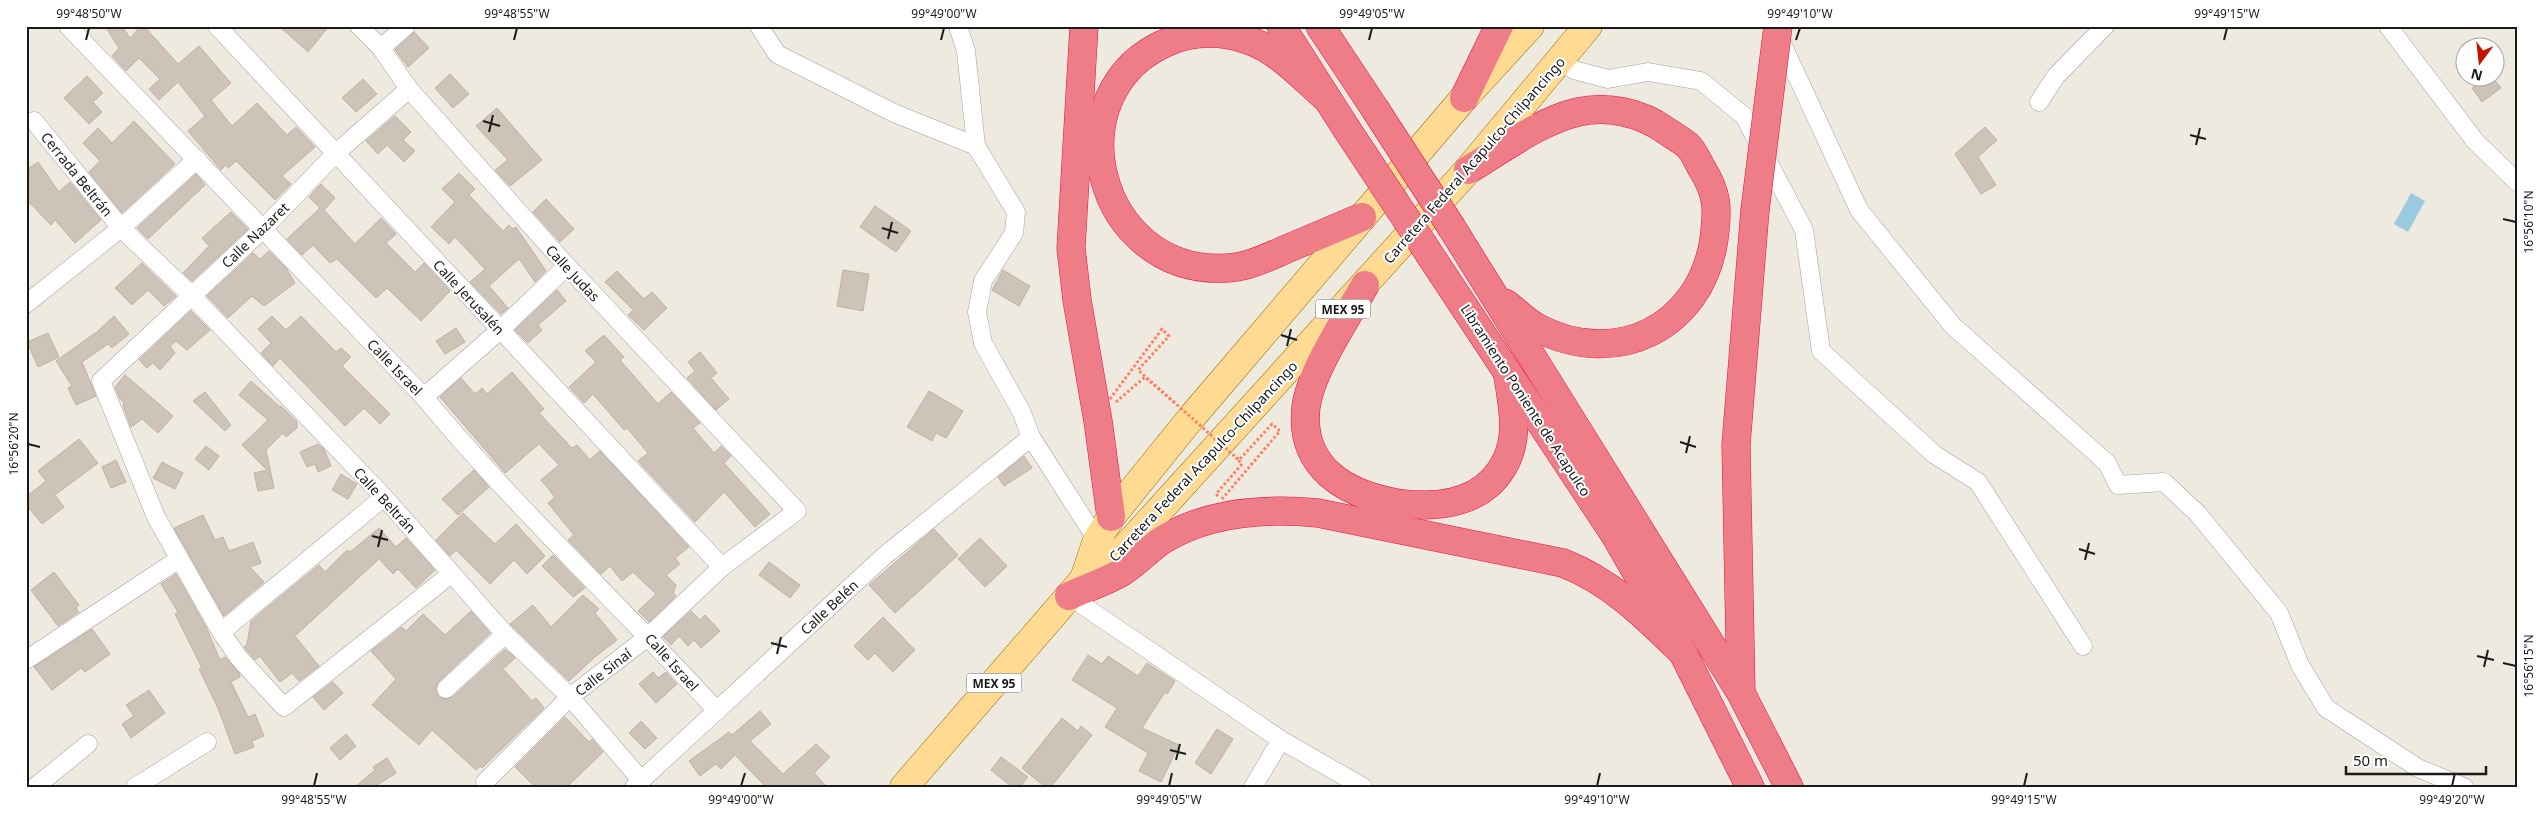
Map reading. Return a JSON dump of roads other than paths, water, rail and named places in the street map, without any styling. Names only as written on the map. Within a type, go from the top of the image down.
[{"type":"highway","points":[[1084,26],[1071,248],[1077,300],[1097,412],[1111,517]]},
{"type":"highway","name":"Libramiento Poniente de Acapulco","points":[[1281,26],[1326,98],[1616,535],[1683,653],[1750,787]]},
{"type":"highway","points":[[1464,98],[1499,26]]},
{"type":"highway","points":[[1741,693],[1736,445],[1755,210],[1778,26]]},
{"type":"highway","name":"Libramiento Poniente de Acapulco","points":[[1320,27],[1452,228],[1741,693],[1789,787]]},
{"type":"highway","points":[[1326,98],[1278,56],[1247,39],[1210,34],[1176,38],[1146,54],[1132,67],[1112,94],[1100,141],[1104,179],[1110,198],[1120,216],[1146,244],[1162,255],[1183,264],[1207,269],[1230,268],[1252,264],[1362,217]]},
{"type":"highway","points":[[1468,170],[1547,124],[1579,111],[1619,110],[1654,122],[1688,146],[1713,186],[1717,214],[1711,254],[1701,284],[1684,307],[1648,335],[1612,344],[1569,340],[1537,328],[1490,291]]},
{"type":"highway","points":[[1365,285],[1315,376],[1306,408],[1307,432],[1313,453],[1331,476],[1347,488],[1381,500],[1424,506],[1453,503],[1479,492],[1501,470],[1511,445],[1513,411],[1507,370]]},
{"type":"highway","points":[[1077,587],[1122,572],[1164,539],[1195,525],[1254,512],[1318,513],[1526,554],[1573,566],[1599,579],[1620,594],[1683,653]]},
{"type":"main road","name":"Carretera Federal Acapulco-Chilpancingo","points":[[1077,587],[1097,540],[1111,517],[1191,418],[1362,217],[1464,98],[1530,26]]},
{"type":"main road","name":"Carretera Federal Acapulco-Chilpancingo","points":[[1077,587],[1115,559],[1365,285],[1468,170],[1588,26]]},
{"type":"main road","name":"MEX 95","points":[[904,787],[1077,587]]},
{"type":"street","name":"Calle Israel","points":[[68,26],[424,397],[468,450],[649,636],[718,711]]},
{"type":"street","name":"Calle Jerusalén","points":[[217,26],[722,567]]},
{"type":"street","name":"Calle Judas","points":[[360,26],[382,48],[409,89],[567,266],[796,511]]},
{"type":"street","points":[[382,48],[406,26]]},
{"type":"street","points":[[759,26],[777,54],[894,113],[976,146]]},
{"type":"street","points":[[958,26],[966,51],[976,146],[1016,212],[1014,233],[983,282],[977,312],[983,343],[1022,413],[1031,437],[1097,540]]},
{"type":"street","points":[[1774,26],[1859,210],[1953,326],[2107,463],[2118,485],[2164,482],[2198,514],[2279,613],[2300,665],[2326,708],[2418,768],[2464,787]]},
{"type":"street","points":[[2039,102],[2056,76],[2105,26]]},
{"type":"street","points":[[2388,26],[2474,141],[2517,182]]},
{"type":"street","points":[[1559,61],[1574,70],[1608,79],[1648,72],[1701,81],[1744,116],[1804,230],[1821,351],[1935,455],[1978,482],[2083,646]]},
{"type":"street","name":"Calle Nazaret","points":[[179,559],[156,517],[101,381],[262,230],[336,153],[409,89]]},
{"type":"street","name":"Cerrada Beltrán","points":[[34,121],[121,228]]},
{"type":"street","points":[[26,304],[121,228],[197,159]]},
{"type":"street","name":"Calle Beltrán","points":[[121,228],[192,296],[384,497],[505,634],[570,697],[637,784]]},
{"type":"street","points":[[424,397],[500,330],[567,266]]},
{"type":"street","name":"Calle Belén","points":[[637,784],[883,558],[1031,437]]},
{"type":"street","points":[[221,632],[384,497]]},
{"type":"street","name":"Calle Sinaí","points":[[485,782],[570,697],[649,636],[722,567],[796,511]]},
{"type":"street","points":[[26,660],[179,559],[221,632],[239,658],[284,707],[451,574]]},
{"type":"street","points":[[1077,587],[1281,740],[1363,787]]},
{"type":"street","points":[[446,689],[505,634]]},
{"type":"street","points":[[1253,787],[1281,740]]},
{"type":"street","points":[[135,787],[207,742]]},
{"type":"street","points":[[35,787],[88,744]]},
{"type":"street","points":[[26,783],[29,787]]},
{"type":"water","points":[[2411,193],[2425,201],[2408,232],[2394,224]]}]
